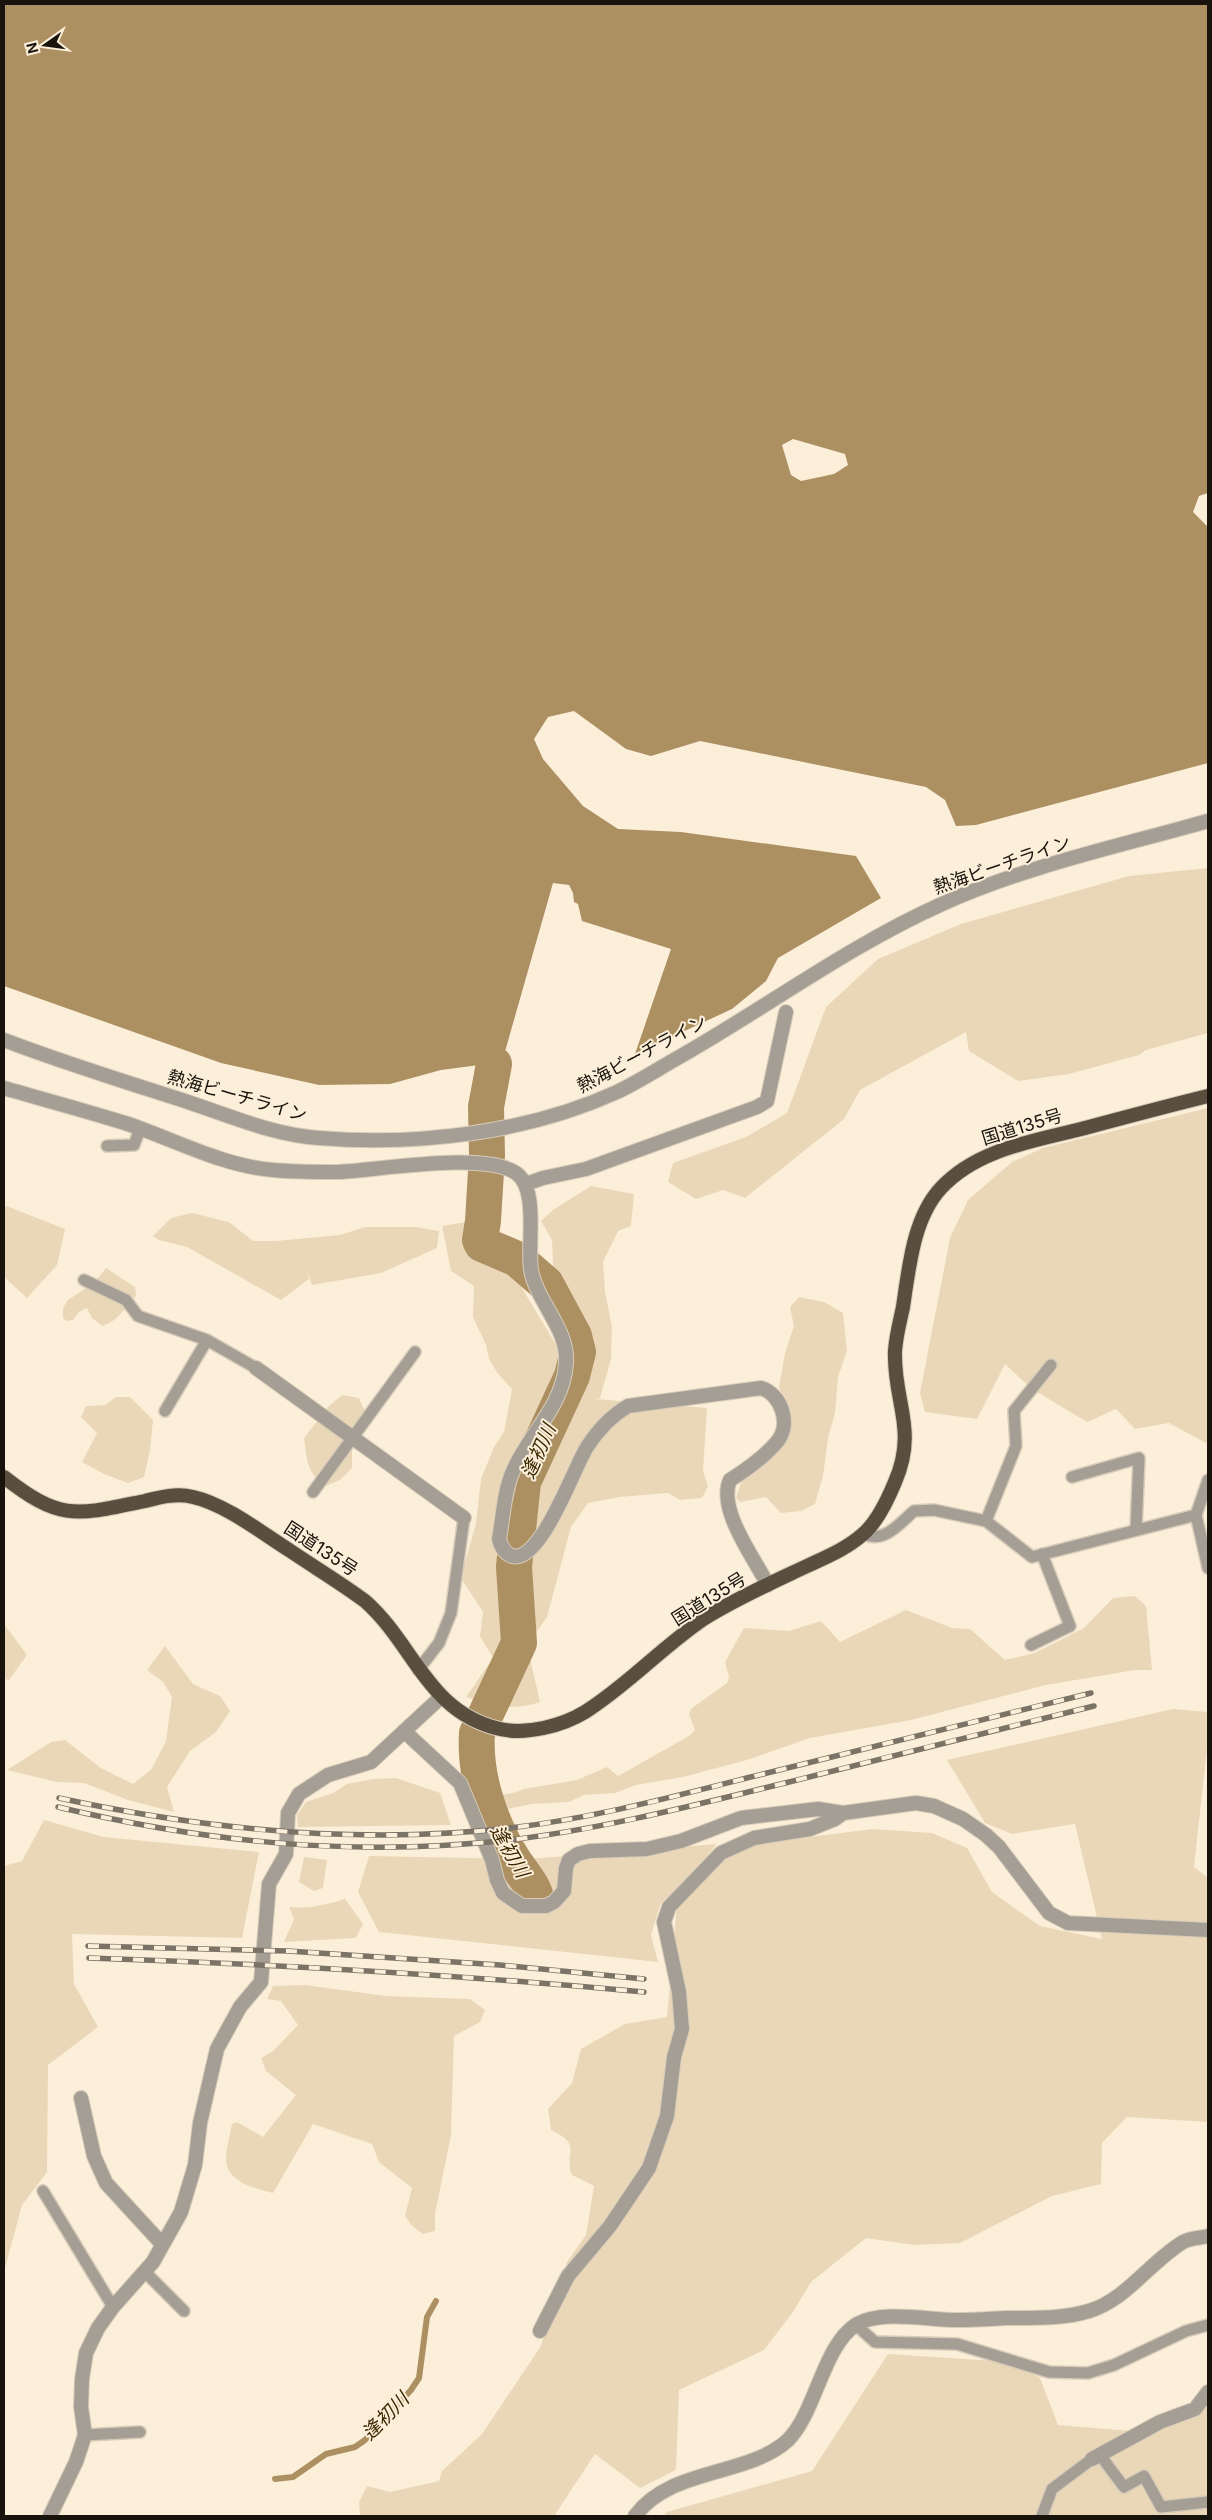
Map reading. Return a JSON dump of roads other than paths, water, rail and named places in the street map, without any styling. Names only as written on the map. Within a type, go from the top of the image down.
[{"type":"highway","name":"国道135号","points":[[4,1477],[19,1489],[56,1510],[72,1513],[90,1512],[174,1494],[194,1497],[212,1503],[272,1539],[365,1601],[376,1611],[399,1639],[418,1670],[446,1702],[473,1719],[501,1730],[529,1730],[554,1724],[584,1712],[703,1620],[768,1585],[842,1549],[864,1534],[876,1518],[896,1482],[906,1438],[897,1379],[895,1350],[912,1251],[929,1206],[939,1190],[954,1175],[999,1150],[1208,1096]]},
{"type":"street","name":"熱海ビーチライン","points":[[4,1040],[257,1125],[317,1138],[398,1139],[464,1133],[540,1120],[578,1108],[620,1091],[709,1040],[852,952],[942,904],[1026,873],[1208,822]]},
{"type":"street","points":[[526,1184],[543,1178],[586,1169],[757,1107],[767,1101],[786,1012]]},
{"type":"street","points":[[4,1088],[140,1129],[237,1163],[272,1170],[336,1172],[476,1162],[509,1169],[526,1184],[530,1196],[530,1262],[534,1283],[561,1334],[567,1363],[557,1398],[513,1470],[499,1539],[501,1546],[505,1552],[515,1557],[523,1555],[535,1546],[552,1518],[574,1468],[587,1447],[618,1412],[628,1406],[761,1388],[772,1392],[779,1400],[783,1416],[782,1432],[778,1442],[730,1480],[727,1487],[727,1505],[768,1585]]},
{"type":"street","points":[[256,1368],[464,1518]]},
{"type":"street","points":[[50,2516],[76,2462],[85,2435],[82,2379],[86,2353],[98,2328],[113,2307],[145,2272],[181,2212],[194,2165],[200,2123],[217,2049],[240,2007],[262,1982],[269,1884],[286,1854],[288,1813],[299,1794],[328,1774],[371,1762],[404,1731],[446,1702]]},
{"type":"street","points":[[404,1731],[460,1783],[492,1860],[497,1880],[503,1893],[522,1906],[546,1906],[554,1902],[564,1891],[566,1868],[570,1860],[578,1854],[590,1851],[628,1851],[664,1845],[681,1841],[741,1818],[818,1810],[843,1814],[916,1803],[934,1806],[963,1819],[999,1847],[1049,1913],[1068,1923],[1208,1930]]},
{"type":"street","points":[[540,2330],[568,2276],[610,2226],[649,2168],[667,2116],[674,2057],[682,2029],[679,1992],[664,1922],[670,1907],[721,1853],[754,1838],[810,1828],[843,1814]]},
{"type":"street","points":[[80,2098],[94,2156],[106,2183],[162,2244]]},
{"type":"street","points":[[635,2516],[642,2506],[671,2486],[766,2454],[788,2439],[806,2410],[837,2345],[856,2325],[877,2317],[958,2320],[1048,2317],[1089,2311],[1114,2299],[1184,2242],[1208,2236]]},
{"type":"street","points":[[1096,2457],[1160,2422],[1195,2409],[1208,2392]]},
{"type":"lane","points":[[108,1146],[134,1145],[140,1129]]},
{"type":"lane","points":[[84,1280],[126,1300],[138,1316],[207,1340],[256,1368]]},
{"type":"lane","points":[[165,1411],[207,1340]]},
{"type":"lane","points":[[314,1492],[415,1352]]},
{"type":"lane","points":[[986,1521],[1016,1446],[1014,1411],[1050,1365]]},
{"type":"lane","points":[[1072,1478],[1139,1458],[1136,1530]]},
{"type":"lane","points":[[1208,1480],[1196,1515],[1208,1568]]},
{"type":"lane","points":[[864,1534],[871,1537],[883,1536],[892,1531],[914,1511],[924,1509],[986,1521],[1032,1557],[1196,1515]]},
{"type":"lane","points":[[418,1670],[439,1644],[451,1613],[464,1518]]},
{"type":"lane","points":[[1031,1646],[1070,1626],[1042,1554]]},
{"type":"lane","points":[[43,2191],[113,2307]]},
{"type":"lane","points":[[145,2272],[184,2311]]},
{"type":"lane","points":[[856,2325],[875,2342],[956,2344],[1050,2372],[1088,2373],[1114,2365],[1186,2330],[1208,2325]]},
{"type":"lane","points":[[85,2435],[140,2432]]},
{"type":"lane","points":[[1042,2516],[1052,2489],[1096,2457],[1124,2487],[1144,2476],[1161,2507],[1208,2502]]},
{"type":"waterway","name":"逢初川","points":[[494,1064],[486,1107],[487,1155],[480,1240],[482,1244],[517,1259],[546,1284],[574,1336],[578,1352],[572,1376],[523,1482],[514,1567],[519,1643],[477,1733],[478,1766],[491,1816],[506,1847],[535,1894]]},
{"type":"waterway","name":"逢初川","points":[[275,2479],[293,2477],[326,2454],[355,2447],[365,2440],[411,2390],[419,2378],[427,2317],[436,2301]]},
{"type":"railway","points":[[59,1798],[171,1819],[283,1831],[397,1835],[510,1828],[542,1824],[637,1805],[1091,1693]]},
{"type":"railway","points":[[58,1807],[171,1830],[282,1843],[339,1847],[395,1847],[510,1840],[580,1830],[683,1808],[1094,1706]]},
{"type":"railway","points":[[88,1946],[288,1951],[500,1965],[644,1979]]},
{"type":"railway","points":[[89,1958],[228,1963],[366,1971],[644,1992]]}]
